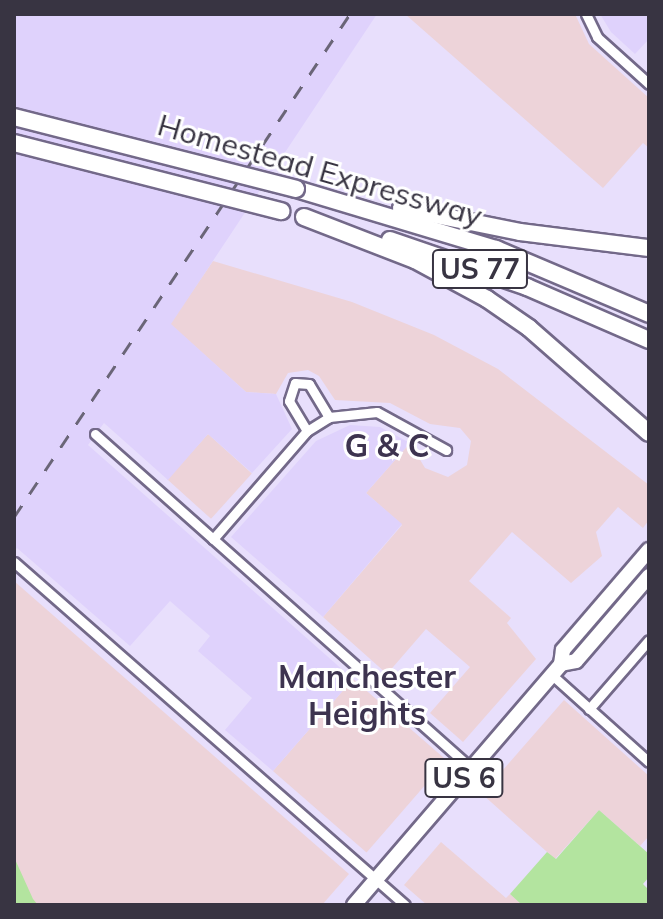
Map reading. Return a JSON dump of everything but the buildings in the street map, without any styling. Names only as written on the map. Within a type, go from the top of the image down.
[{"type":"highway","name":"Homestead Expressway","points":[[14,117],[296,189],[496,249],[649,314]]},
{"type":"highway","name":"Homestead Expressway","points":[[14,143],[304,217],[471,266],[649,340]]},
{"type":"highway","points":[[332,199],[520,232],[649,248]]},
{"type":"highway","points":[[304,217],[415,260],[487,299],[536,334],[649,433]]},
{"type":"main road","name":"US 6","points":[[354,905],[556,670],[563,650],[649,550]]},
{"type":"main road","name":"US 6","points":[[556,670],[576,661],[649,576]]},
{"type":"street","points":[[586,14],[597,37],[649,84]]},
{"type":"street","points":[[307,431],[289,401],[295,383],[309,384],[329,417]]},
{"type":"street","points":[[213,539],[307,431],[329,417],[377,412],[446,450]]},
{"type":"street","points":[[95,434],[472,769]]},
{"type":"street","points":[[14,562],[405,905]]},
{"type":"street","points":[[589,709],[649,640]]},
{"type":"street","points":[[556,670],[589,709],[649,762]]},
{"type":"shaded area","points":[[14,14],[377,14],[171,324],[246,392],[276,394],[292,429],[252,473],[208,434],[168,480],[104,423],[88,445],[353,679],[273,771],[225,730],[252,698],[198,651],[210,636],[170,601],[130,646],[17,548],[14,551]]},
{"type":"shaded area","points":[[405,14],[575,14],[589,44],[649,98],[649,148],[643,143],[603,188]]},
{"type":"shaded area","points":[[600,14],[649,14],[649,39],[635,54],[611,32]]},
{"type":"shaded area","points":[[213,261],[352,302],[434,335],[498,369],[649,485],[649,520],[643,528],[618,507],[596,532],[602,556],[571,583],[512,532],[469,581],[511,618],[507,623],[536,659],[463,742],[430,713],[470,667],[426,629],[387,674],[323,617],[402,525],[366,493],[410,443],[425,468],[448,477],[467,465],[471,441],[460,428],[430,424],[390,403],[335,400],[319,376],[308,370],[288,373],[276,394],[246,392],[170,324]]},
{"type":"shaded area","points":[[350,425],[380,427],[410,443],[366,493],[402,524],[323,617],[231,537],[316,441]]},
{"type":"shaded area","points":[[208,434],[252,473],[211,519],[167,479]]},
{"type":"shaded area","points":[[14,581],[349,874],[322,905],[14,905]]},
{"type":"shaded area","name":"Manchester Heights","points":[[353,679],[447,760],[367,852],[273,771]]},
{"type":"shaded area","points":[[564,700],[649,776],[649,836],[640,846],[599,810],[555,859],[482,794]]},
{"type":"shaded area","points":[[441,842],[506,898],[510,894],[522,905],[427,905],[404,885]]},
{"type":"green space","points":[[599,810],[649,854],[649,877],[643,884],[649,890],[649,905],[522,905],[510,894],[547,852],[556,859]]},
{"type":"green space","points":[[14,857],[33,899],[38,905],[14,905]]},
{"type":"railway","points":[[14,517],[350,14]]},
{"type":"district","name":"G & C","points":[[387,445]]},
{"type":"district","name":"Manchester Heights","points":[[367,696]]}]
